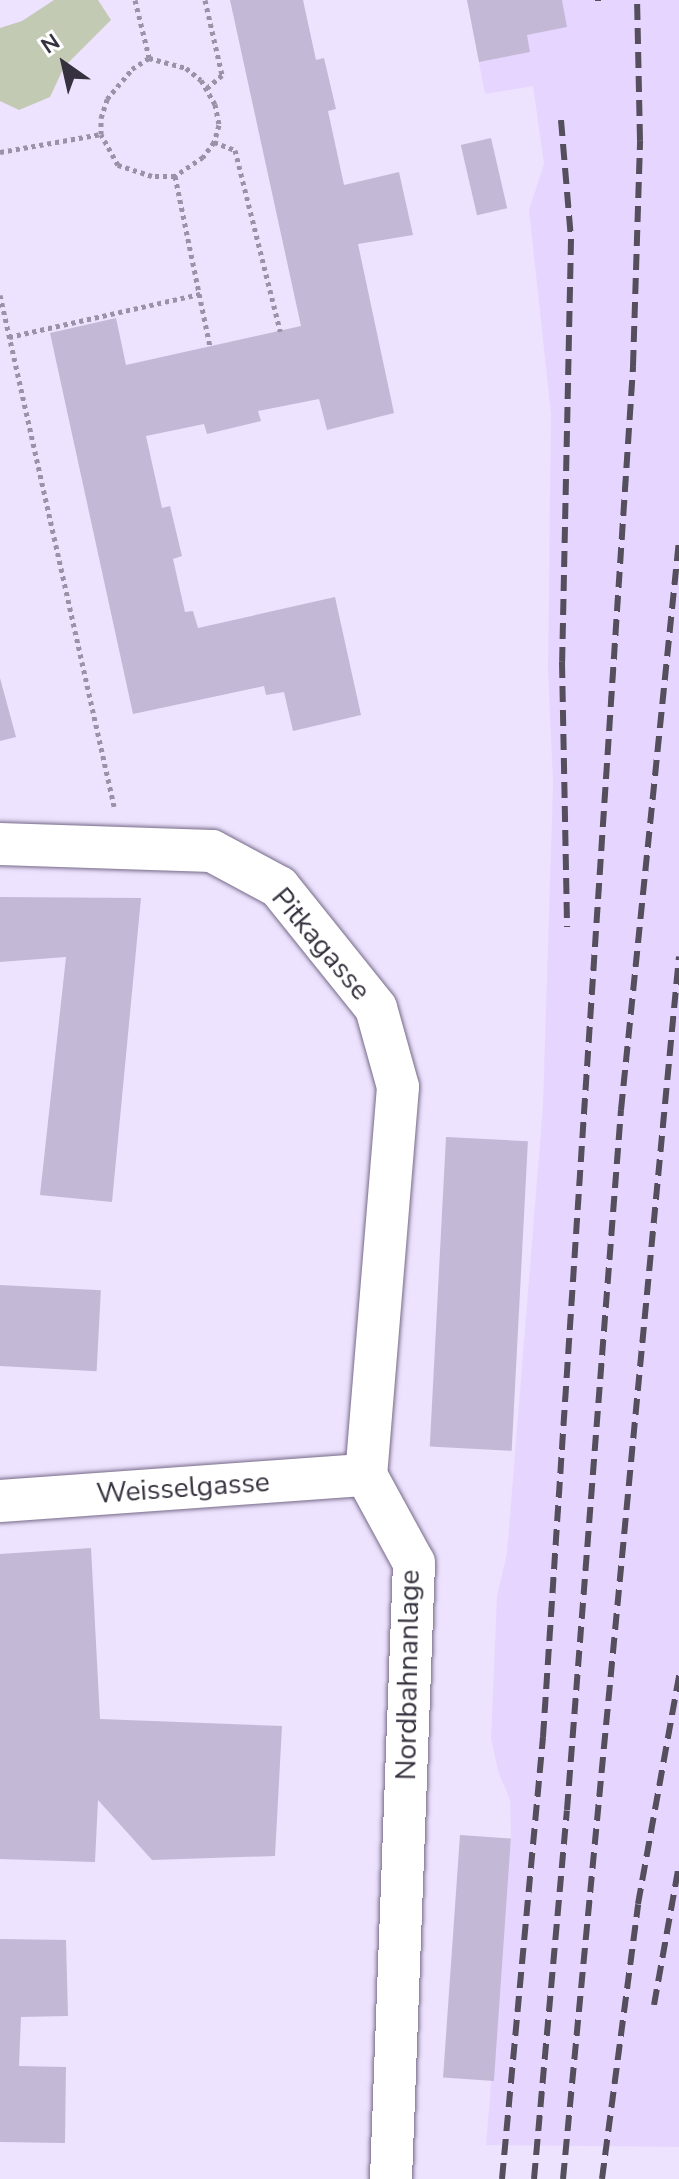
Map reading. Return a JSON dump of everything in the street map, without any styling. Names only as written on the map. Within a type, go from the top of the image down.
[{"type":"street","name":"Pitkagasse","points":[[0,844],[212,851],[279,887],[376,1008],[398,1087],[366,1475]]},
{"type":"street","name":"Weisselgasse","points":[[0,1501],[366,1475]]},
{"type":"street","name":"Nordbahnanlage","points":[[366,1475],[414,1563],[391,2179]]},
{"type":"path","points":[[135,0],[149,58]]},
{"type":"path","points":[[205,0],[222,75],[206,89]]},
{"type":"path","points":[[149,58],[186,68],[206,89],[215,104],[219,125],[214,142],[203,157],[175,176],[132,172],[118,165],[101,134],[101,118],[107,99],[132,69],[149,58]]},
{"type":"path","points":[[0,152],[101,134]]},
{"type":"path","points":[[214,142],[235,150],[280,331]]},
{"type":"path","points":[[175,176],[210,346]]},
{"type":"path","points":[[9,337],[200,294]]},
{"type":"path","points":[[0,295],[123,846]]},
{"type":"shaded area","points":[[467,0],[679,0],[679,2147],[486,2145],[511,1839],[510,1800],[498,1771],[491,1738],[497,1595],[507,1553],[543,1105],[553,785],[548,668],[551,414],[529,210],[544,164],[533,86],[485,94]]},
{"type":"green space","points":[[54,0],[98,0],[111,20],[64,67],[50,97],[19,110],[0,101],[0,28],[22,21]]},
{"type":"building","points":[[230,0],[303,0],[316,60],[324,58],[336,109],[328,111],[344,185],[399,172],[413,235],[358,244],[394,413],[327,430],[319,399],[258,411],[261,421],[207,434],[204,424],[146,436],[162,508],[170,506],[182,556],[173,559],[185,612],[193,611],[198,628],[335,597],[361,715],[293,731],[284,692],[266,695],[264,686],[133,714],[50,333],[116,318],[126,365],[301,326]]},
{"type":"building","points":[[467,0],[562,0],[567,27],[527,35],[530,52],[479,62]]},
{"type":"building","points":[[491,138],[507,208],[477,215],[461,145]]},
{"type":"building","points":[[0,678],[16,737],[0,741]]},
{"type":"building","points":[[0,897],[141,898],[112,1202],[40,1195],[66,957],[0,962]]},
{"type":"building","points":[[446,1137],[528,1141],[512,1451],[430,1447]]},
{"type":"building","points":[[0,1285],[101,1290],[97,1371],[0,1366]]},
{"type":"building","points":[[91,1548],[100,1719],[282,1726],[275,1856],[152,1860],[98,1800],[95,1862],[0,1859],[0,1554]]},
{"type":"building","points":[[460,1835],[511,1839],[494,2081],[443,2077]]},
{"type":"building","points":[[0,1939],[66,1940],[68,2016],[21,2017],[19,2066],[66,2067],[65,2143],[0,2142]]},
{"type":"railway","points":[[502,2179],[543,1737],[633,366],[640,140],[637,0]]},
{"type":"railway","points":[[561,120],[571,239],[562,662],[567,927]]},
{"type":"railway","points":[[534,2179],[567,1810],[621,1110],[679,540]]},
{"type":"railway","points":[[563,2179],[679,956]]},
{"type":"railway","points":[[602,2179],[638,1904],[679,1675]]},
{"type":"railway","points":[[654,2005],[679,1864]]}]
